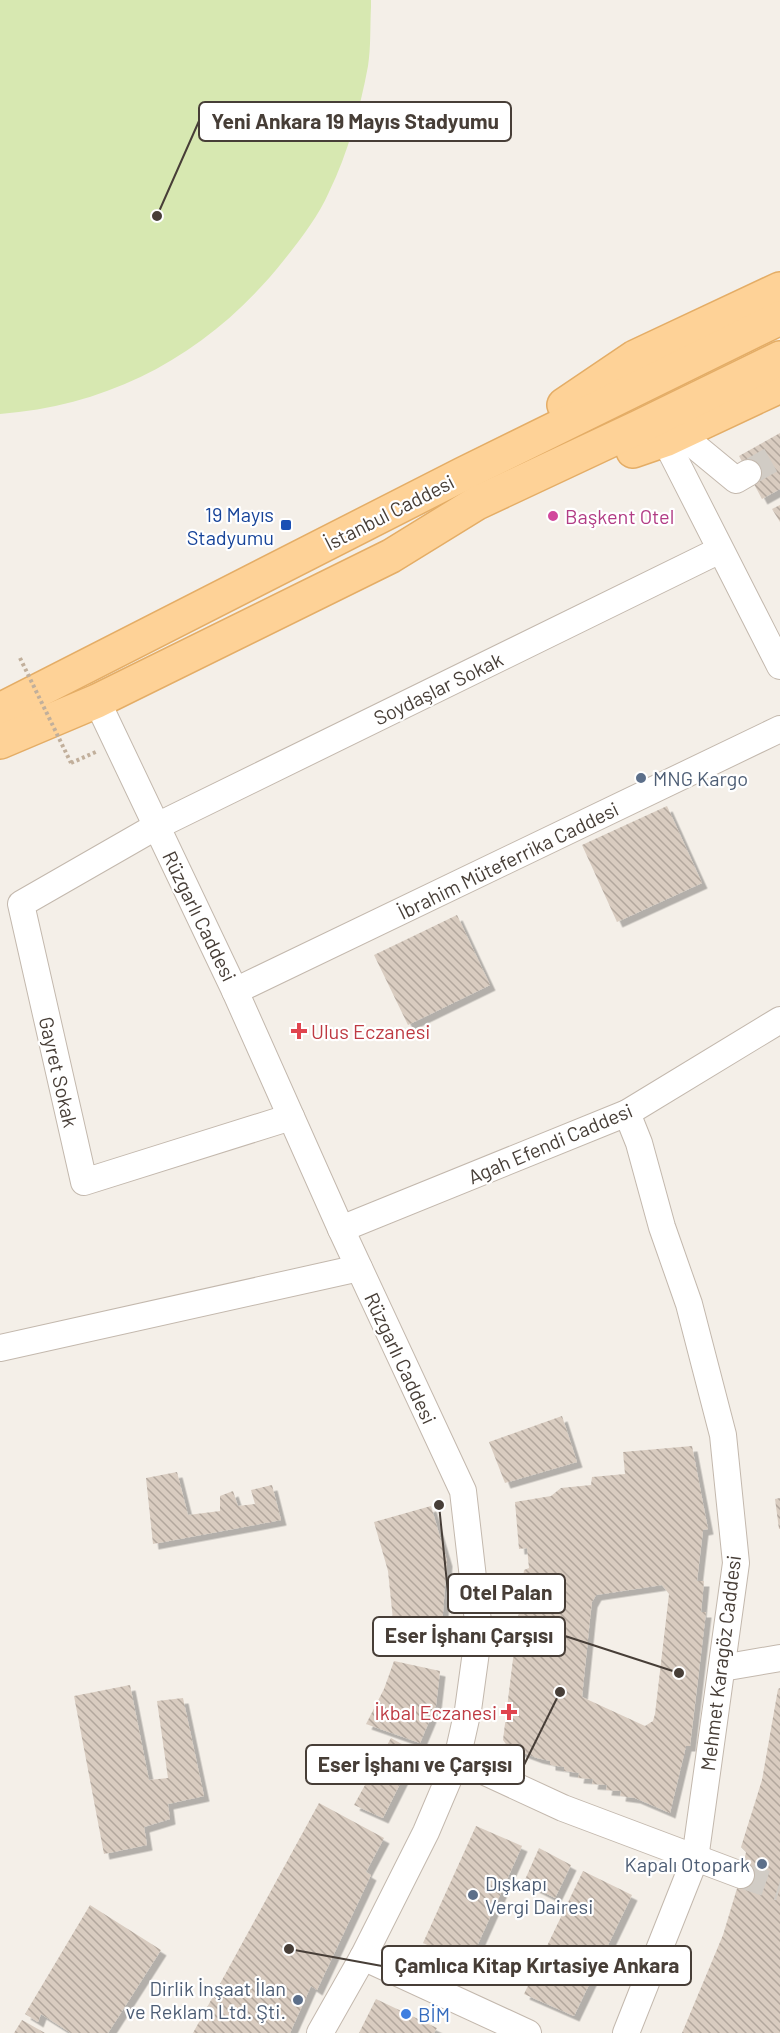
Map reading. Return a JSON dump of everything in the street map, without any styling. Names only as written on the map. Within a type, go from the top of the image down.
[{"type":"main road","points":[[463,474],[635,357],[780,289]]},
{"type":"main road","name":"İstanbul Caddesi","points":[[1,734],[463,474],[780,318]]},
{"type":"main road","name":"İstanbul Caddesi","points":[[1,734],[97,701],[391,556],[477,503],[780,358]]},
{"type":"main road","points":[[477,503],[672,437],[780,386]]},
{"type":"street","points":[[672,437],[736,480],[748,473]]},
{"type":"street","points":[[672,437],[720,550],[780,666]]},
{"type":"street","name":"Soydaşlar Sokak","points":[[157,826],[720,550]]},
{"type":"street","name":"Rüzgarlı Caddesi","points":[[97,701],[235,991],[341,1229],[463,1491],[478,1630],[468,1710],[457,1759],[426,1832],[363,1957],[320,2033]]},
{"type":"street","name":"İbrahim Müteferrika Caddesi","points":[[235,991],[780,729]]},
{"type":"street","name":"Gayret Sokak","points":[[157,826],[21,904],[84,1182],[291,1117]]},
{"type":"street","name":"Agah Efendi Caddesi","points":[[341,1229],[627,1113],[780,1020]]},
{"type":"street","name":"Mehmet Karagöz Caddesi","points":[[626,2033],[694,1859],[736,1563],[723,1435],[689,1304],[662,1227],[639,1143],[627,1113]]},
{"type":"street","points":[[0,1348],[359,1268]]},
{"type":"street","points":[[722,1668],[780,1658]]},
{"type":"street","points":[[457,1759],[563,1808],[741,1875]]},
{"type":"street","points":[[363,1957],[528,2033]]},
{"type":"path","points":[[20,658],[71,763]]},
{"type":"green space","points":[[0,0],[371,0],[368,66],[357,114],[342,162],[325,201],[314,219],[284,260],[256,292],[226,321],[193,346],[158,368],[122,385],[83,399],[43,409],[0,414]]},
{"type":"building","points":[[780,433],[780,489],[762,499],[739,456]]},
{"type":"building","points":[[780,505],[780,522],[772,509]]},
{"type":"building","points":[[667,806],[702,883],[617,922],[582,845]]},
{"type":"building","points":[[457,915],[490,985],[408,1025],[374,955]]},
{"type":"building","points":[[562,1416],[577,1462],[505,1483],[489,1442]]},
{"type":"building","points":[[692,1446],[708,1529],[703,1530],[697,1581],[704,1581],[701,1612],[706,1612],[690,1746],[686,1746],[670,1813],[635,1798],[620,1796],[621,1791],[606,1790],[607,1785],[592,1784],[593,1779],[578,1778],[579,1773],[564,1771],[564,1767],[550,1765],[550,1761],[508,1747],[503,1740],[524,1570],[529,1568],[527,1548],[519,1549],[515,1502],[551,1496],[561,1488],[591,1485],[592,1477],[625,1474],[623,1452]],"holes":[[[662,1585],[669,1594],[653,1721],[645,1726],[582,1697],[592,1602],[596,1595]]]},
{"type":"building","points":[[177,1472],[188,1515],[220,1511],[220,1496],[233,1491],[238,1506],[255,1504],[251,1490],[272,1485],[281,1520],[153,1544],[146,1478]]},
{"type":"building","points":[[780,1498],[780,1529],[779,1529],[775,1499]]},
{"type":"building","points":[[431,1506],[447,1561],[442,1625],[393,1620],[388,1571],[374,1522]]},
{"type":"building","points":[[394,1661],[440,1671],[436,1705],[420,1743],[366,1724],[384,1689]]},
{"type":"building","points":[[130,1685],[149,1780],[168,1778],[157,1701],[183,1698],[204,1796],[168,1804],[170,1819],[144,1827],[147,1845],[104,1854],[74,1696]]},
{"type":"building","name":"Kapalı Otopark","points":[[780,1688],[780,2033],[682,2033],[723,1935],[741,1875],[746,1852],[741,1847],[762,1780]]},
{"type":"building","points":[[391,1738],[416,1752],[383,1818],[354,1805]]},
{"type":"building","points":[[319,1803],[384,1838],[366,1872],[371,1875],[317,1990],[311,1986],[290,2033],[193,2033]]},
{"type":"building","name":"Dışkapı Vergi Dairesi","points":[[476,1826],[522,1846],[469,1964],[423,1943]]},
{"type":"building","points":[[539,1848],[571,1865],[555,1898],[524,1882]]},
{"type":"building","points":[[583,1871],[632,1895],[574,2016],[524,1994]]},
{"type":"building","points":[[90,1905],[161,1950],[108,2033],[71,2033],[41,2014],[38,2022],[25,2014]]},
{"type":"building","points":[[376,1999],[437,2028],[434,2033],[359,2033]]},
{"type":"building","points":[[22,2020],[45,2033],[14,2033]]},
{"type":"tunnel","points":[[748,473],[780,455]]},
{"type":"tunnel","points":[[741,1875],[780,1888]]},
{"type":"place","name":"Yeni Ankara 19 Mayıs Stadyumu","points":[[157,216]]},
{"type":"place","name":"Başkent Otel","points":[[553,516]]},
{"type":"place","name":"19 Mayıs Stadyumu","points":[[286,525]]},
{"type":"place","name":"MNG Kargo","points":[[641,778]]},
{"type":"place","name":"Ulus Eczanesi","points":[[299,1031]]},
{"type":"place","name":"Otel Palan","points":[[439,1505]]},
{"type":"place","name":"Eser İşhanı Çarşısı","points":[[679,1673]]},
{"type":"place","name":"Eser İşhanı ve Çarşısı","points":[[560,1692]]},
{"type":"place","name":"İkbal Eczanesi","points":[[509,1712]]},
{"type":"place","name":"Kapalı Otopark","points":[[762,1864]]},
{"type":"place","name":"Dışkapı Vergi Dairesi","points":[[473,1895]]},
{"type":"place","name":"Çamlıca Kitap Kırtasiye Ankara","points":[[289,1949]]},
{"type":"place","name":"Dirlik İnşaat İlan ve Reklam Ltd. Şti.","points":[[298,2000]]},
{"type":"place","name":"BİM","points":[[406,2014]]}]
